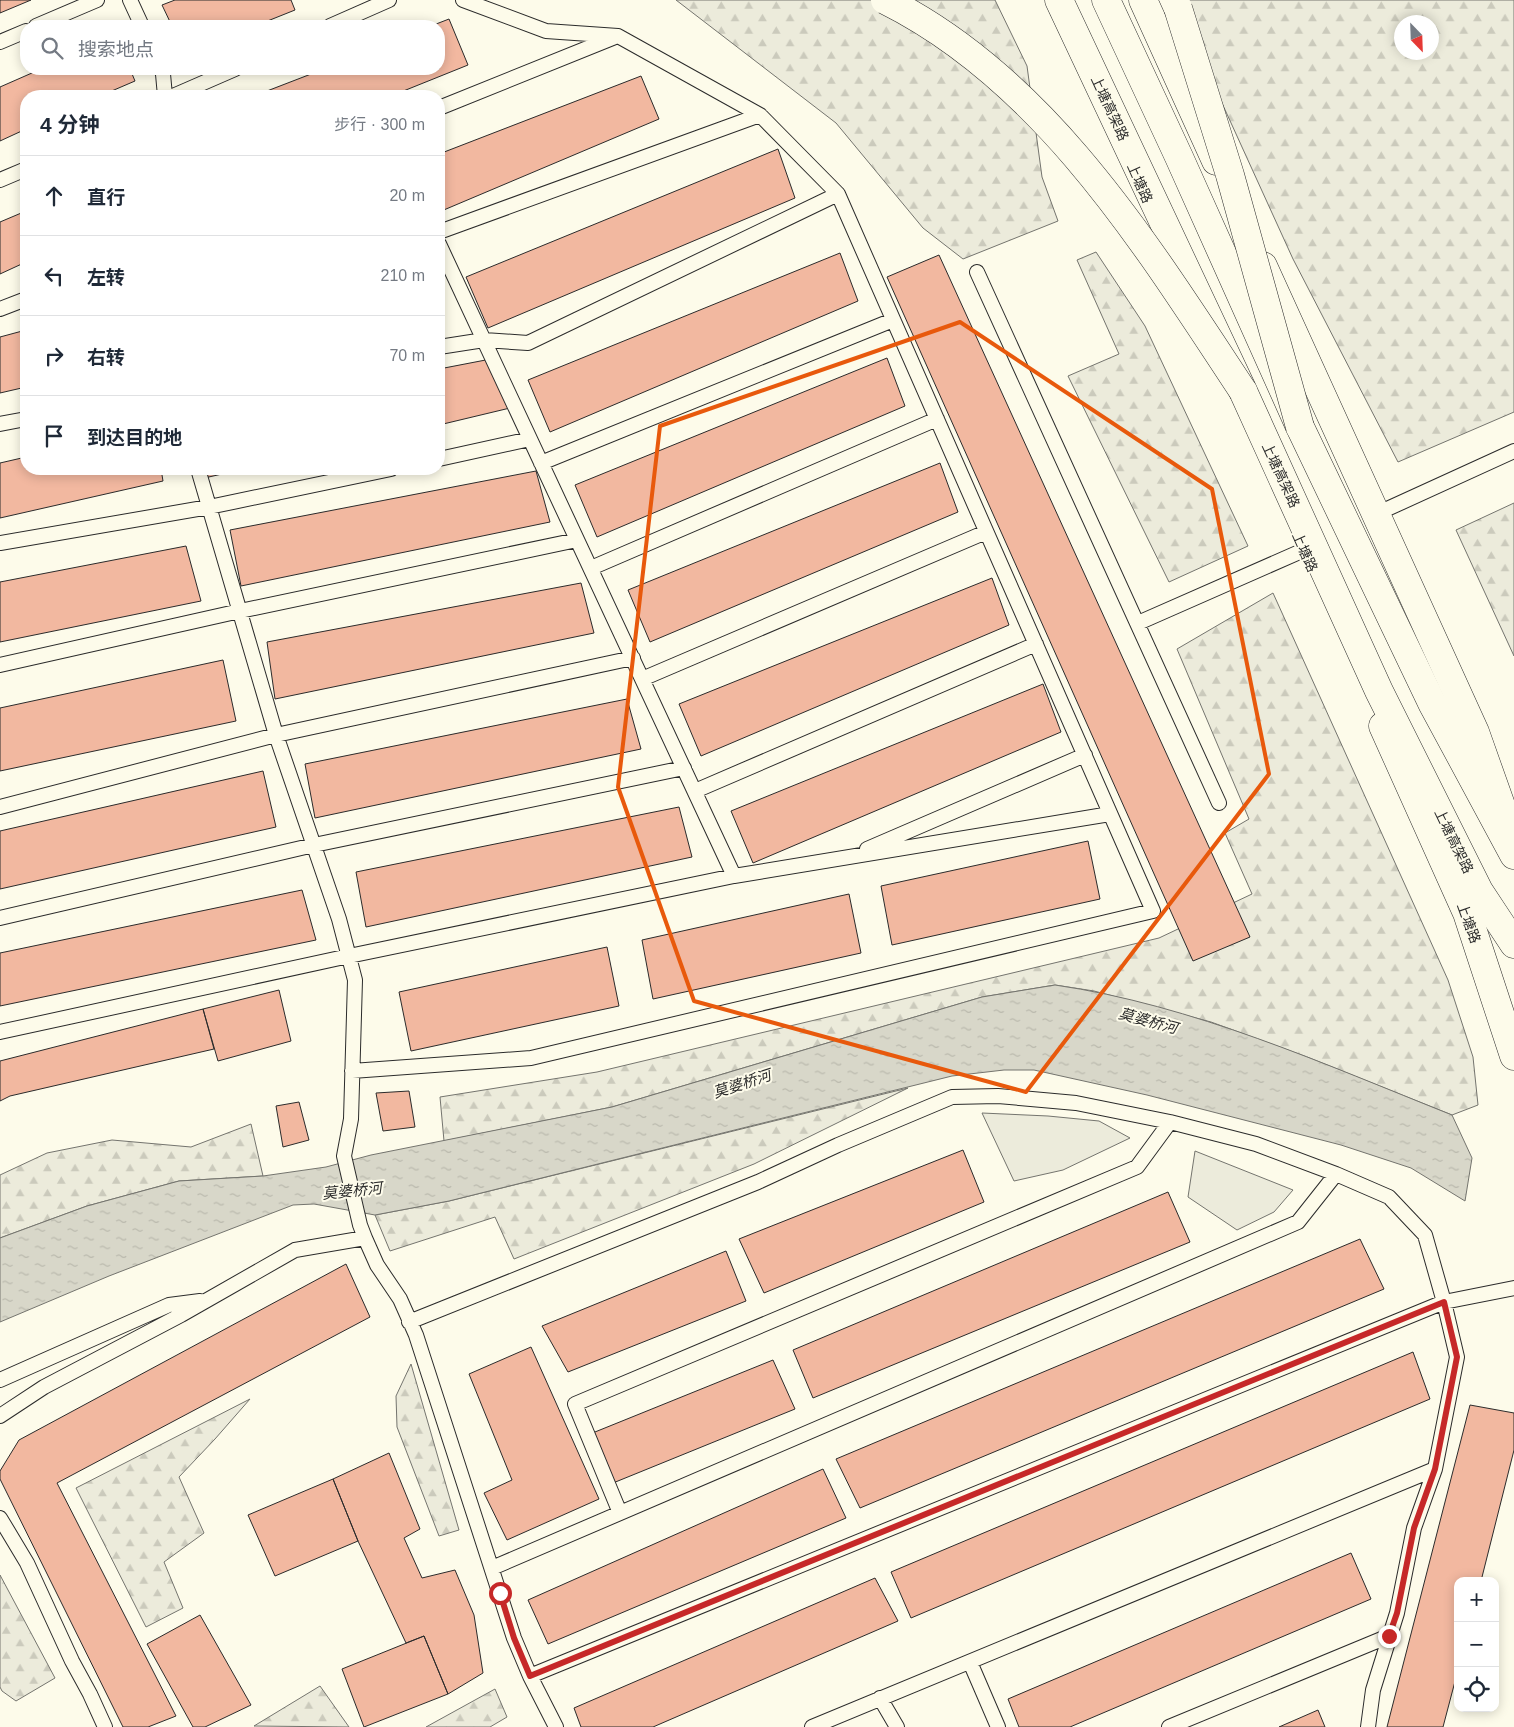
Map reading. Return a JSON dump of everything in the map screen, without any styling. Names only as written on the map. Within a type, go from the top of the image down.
[{"type":"main road","points":[[885,0],[956,41],[1025,101],[1120,210],[1179,294],[1243,391]]},
{"type":"main road","name":"上塘高架路","points":[[1058,0],[1243,391],[1384,700],[1479,891],[1514,944]]},
{"type":"main road","name":"上塘路","points":[[1058,0],[1466,913],[1514,1056]]},
{"type":"main road","points":[[1106,0],[1300,426],[1432,703],[1514,855]]},
{"type":"main road","points":[[1143,0],[1475,732],[1514,842]]},
{"type":"main road","points":[[1175,0],[1230,175],[1300,426]]},
{"type":"lane","points":[[50,20],[97,0]]},
{"type":"lane","points":[[130,0],[139,20]]},
{"type":"lane","points":[[344,20],[389,0]]},
{"type":"lane","points":[[352,1071],[531,1058],[1153,911],[838,194],[760,115],[618,36],[546,31],[463,0]]},
{"type":"lane","points":[[0,42],[20,34]]},
{"type":"lane","points":[[445,106],[618,36]]},
{"type":"lane","points":[[163,75],[164,90]]},
{"type":"lane","points":[[187,90],[221,75]]},
{"type":"lane","points":[[445,230],[760,115]]},
{"type":"lane","points":[[0,180],[20,172]]},
{"type":"lane","points":[[445,346],[484,340],[528,344],[838,194]]},
{"type":"lane","points":[[445,257],[734,876]]},
{"type":"lane","points":[[977,272],[1219,803]]},
{"type":"lane","points":[[0,309],[20,301]]},
{"type":"lane","points":[[541,462],[894,320]]},
{"type":"lane","points":[[591,568],[937,419]]},
{"type":"lane","points":[[0,424],[20,420]]},
{"type":"lane","points":[[445,458],[530,439]]},
{"type":"lane","points":[[1376,514],[1514,451]]},
{"type":"lane","points":[[200,475],[276,735],[340,920],[355,980],[351,1119],[344,1156],[360,1225],[377,1265],[400,1299],[416,1335],[514,1638],[530,1676],[556,1727]]},
{"type":"lane","points":[[0,543],[209,507],[362,475]]},
{"type":"lane","points":[[642,679],[986,532]]},
{"type":"lane","points":[[0,665],[240,611],[577,540]]},
{"type":"lane","points":[[1138,623],[1304,550]]},
{"type":"lane","points":[[695,791],[1036,644]]},
{"type":"lane","points":[[0,808],[276,735],[633,658]]},
{"type":"lane","points":[[848,858],[1085,755]]},
{"type":"lane","points":[[0,918],[314,846],[684,768]]},
{"type":"lane","points":[[0,1032],[349,956],[734,876],[1110,814]]},
{"type":"lane","points":[[409,1322],[758,1182],[838,1145],[952,1097],[998,1096],[1076,1103],[1170,1122],[1256,1144],[1336,1174],[1389,1197],[1425,1235],[1457,1357],[1435,1469],[1414,1528],[1397,1613],[1373,1690],[1368,1727]]},
{"type":"lane","points":[[620,1513],[575,1404],[1137,1167],[1170,1122]]},
{"type":"lane","points":[[492,1568],[1298,1222],[1336,1174]]},
{"type":"lane","points":[[0,1416],[44,1387],[208,1300],[295,1250],[365,1238]]},
{"type":"lane","points":[[530,1676],[1444,1302],[1514,1288]]},
{"type":"lane","points":[[0,1380],[169,1305],[208,1300]]},
{"type":"lane","points":[[812,1727],[1435,1469]]},
{"type":"lane","points":[[1,1523],[27,1563],[105,1727]]},
{"type":"lane","points":[[1169,1727],[1389,1636]]},
{"type":"lane","points":[[970,1662],[998,1727]]},
{"type":"lane","points":[[880,1698],[897,1727]]},
{"type":"highlighted area","points":[[960,322],[1212,489],[1269,774],[1026,1092],[694,1001],[618,787],[660,426]]},
{"type":"green space","points":[[676,0],[995,0],[1027,66],[1042,177],[1058,221],[963,259],[923,228],[836,123]]},
{"type":"green space","points":[[1175,0],[1514,0],[1514,412],[1398,462],[1293,259]]},
{"type":"green space","points":[[1096,252],[1145,326],[1248,546],[1169,582],[1068,376],[1119,354],[1077,260]]},
{"type":"green space","points":[[1514,503],[1514,656],[1456,530]]},
{"type":"green space","points":[[1273,593],[1448,980],[1473,1057],[1478,1105],[1452,1115],[1307,1057],[1211,1022],[1094,991],[1055,985],[982,997],[612,1107],[444,1141],[440,1097],[597,1072],[1159,938],[1252,894],[1225,833],[1249,819],[1177,649]]},
{"type":"green space","points":[[908,1088],[754,1164],[514,1259],[495,1217],[390,1251],[375,1215],[449,1201]]},
{"type":"green space","points":[[982,1113],[1048,1116],[1099,1121],[1130,1138],[1063,1170],[1014,1181]]},
{"type":"green space","points":[[251,1124],[263,1176],[179,1181],[87,1206],[0,1238],[0,1175],[47,1153],[112,1140],[191,1147]]},
{"type":"green space","points":[[1195,1151],[1293,1190],[1274,1212],[1237,1230],[1188,1197]]},
{"type":"green space","points":[[411,1364],[459,1530],[439,1536],[397,1427],[396,1396]]},
{"type":"green space","points":[[250,1399],[179,1477],[204,1533],[164,1562],[183,1608],[146,1627],[76,1488]]},
{"type":"green space","points":[[0,1575],[55,1678],[16,1701],[2,1691],[0,1687]]},
{"type":"green space","points":[[320,1686],[349,1727],[254,1726]]},
{"type":"green space","points":[[495,1689],[507,1717],[490,1727],[426,1727]]},
{"type":"water","name":"莫婆桥河","points":[[1055,985],[1106,994],[1208,1021],[1307,1057],[1452,1115],[1472,1158],[1465,1201],[1411,1168],[1341,1145],[1147,1095],[1034,1070],[1004,1070],[952,1076],[449,1201],[375,1215],[314,1204],[293,1205],[109,1276],[0,1322],[0,1238],[87,1206],[179,1181],[263,1176],[326,1167],[371,1155],[612,1107],[982,997]]},
{"type":"building","points":[[0,0],[31,0],[0,13]]},
{"type":"building","points":[[175,0],[291,0],[295,10],[270,20],[169,20],[162,5]]},
{"type":"building","points":[[449,19],[468,65],[445,74],[445,21]]},
{"type":"building","points":[[27,75],[132,75],[135,81],[114,90],[20,90],[20,132],[0,141],[0,87]]},
{"type":"building","points":[[308,75],[443,75],[406,90],[270,90]]},
{"type":"building","points":[[641,76],[659,119],[445,209],[445,152]]},
{"type":"building","points":[[778,149],[795,198],[488,328],[466,277]]},
{"type":"building","points":[[20,214],[20,265],[0,274],[0,222]]},
{"type":"building","points":[[840,253],[858,301],[550,432],[528,380]]},
{"type":"building","points":[[939,255],[1250,937],[1193,961],[887,277]]},
{"type":"building","points":[[20,332],[20,388],[0,393],[0,337]]},
{"type":"building","points":[[496,358],[510,408],[445,424],[445,368]]},
{"type":"building","points":[[887,358],[905,406],[597,537],[575,485]]},
{"type":"building","points":[[20,458],[20,475],[162,475],[163,481],[0,518],[0,463]]},
{"type":"building","points":[[940,463],[958,512],[650,642],[628,590]]},
{"type":"building","points":[[536,471],[550,522],[241,586],[230,530]]},
{"type":"building","points":[[199,475],[218,475],[200,479]]},
{"type":"building","points":[[186,546],[201,601],[0,642],[0,582]]},
{"type":"building","points":[[992,578],[1009,625],[701,756],[679,704]]},
{"type":"building","points":[[581,583],[594,633],[275,699],[267,642]]},
{"type":"building","points":[[223,660],[236,721],[0,771],[0,708]]},
{"type":"building","points":[[1043,684],[1061,732],[753,863],[731,811]]},
{"type":"building","points":[[627,699],[641,749],[315,818],[305,764]]},
{"type":"building","points":[[263,771],[276,827],[0,889],[0,831]]},
{"type":"building","points":[[679,807],[692,857],[366,927],[356,872]]},
{"type":"building","points":[[1088,841],[1100,899],[892,945],[881,886]]},
{"type":"building","points":[[302,890],[316,940],[0,1006],[0,953]]},
{"type":"building","points":[[849,894],[861,953],[653,999],[642,940]]},
{"type":"building","points":[[607,947],[619,1006],[411,1051],[399,992]]},
{"type":"building","points":[[279,990],[291,1041],[218,1061],[203,1009]]},
{"type":"building","points":[[203,1009],[214,1049],[10,1096],[0,1101],[0,1061]]},
{"type":"building","points":[[409,1091],[415,1127],[383,1131],[376,1093]]},
{"type":"building","points":[[299,1102],[309,1140],[283,1147],[276,1106]]},
{"type":"building","points":[[963,1150],[984,1202],[764,1293],[739,1239]]},
{"type":"building","points":[[1168,1192],[1190,1242],[813,1398],[793,1350]]},
{"type":"building","points":[[1360,1239],[1384,1289],[860,1508],[836,1459]]},
{"type":"building","points":[[726,1251],[746,1301],[568,1372],[542,1326]]},
{"type":"building","points":[[346,1264],[370,1317],[57,1483],[176,1716],[148,1727],[123,1727],[0,1479],[0,1471],[19,1440]]},
{"type":"building","points":[[531,1347],[599,1499],[507,1540],[484,1493],[512,1480],[469,1374]]},
{"type":"building","points":[[1413,1352],[1430,1399],[911,1618],[891,1572]]},
{"type":"building","points":[[773,1360],[795,1409],[613,1483],[590,1434]]},
{"type":"building","points":[[1470,1405],[1514,1413],[1514,1450],[1482,1577],[1454,1577],[1454,1685],[1443,1727],[1387,1727]]},
{"type":"building","points":[[389,1453],[420,1529],[404,1538],[422,1578],[455,1570],[474,1615],[483,1673],[448,1694],[424,1636],[406,1643],[358,1541],[333,1479]]},
{"type":"building","points":[[823,1469],[846,1518],[548,1644],[528,1600]]},
{"type":"building","points":[[333,1479],[358,1541],[275,1576],[248,1515]]},
{"type":"building","points":[[1351,1553],[1371,1599],[1070,1727],[1019,1727],[1008,1699]]},
{"type":"building","points":[[875,1578],[898,1621],[653,1727],[581,1727],[574,1708]]},
{"type":"building","points":[[200,1615],[251,1705],[205,1727],[193,1727],[147,1644]]},
{"type":"building","points":[[424,1636],[448,1694],[364,1727],[342,1669]]},
{"type":"building","points":[[1318,1710],[1325,1727],[1279,1727]]},
{"type":"route","points":[[500,1593],[514,1638],[530,1676],[1444,1302],[1457,1357],[1435,1469],[1414,1528],[1397,1613],[1389,1636]]}]
